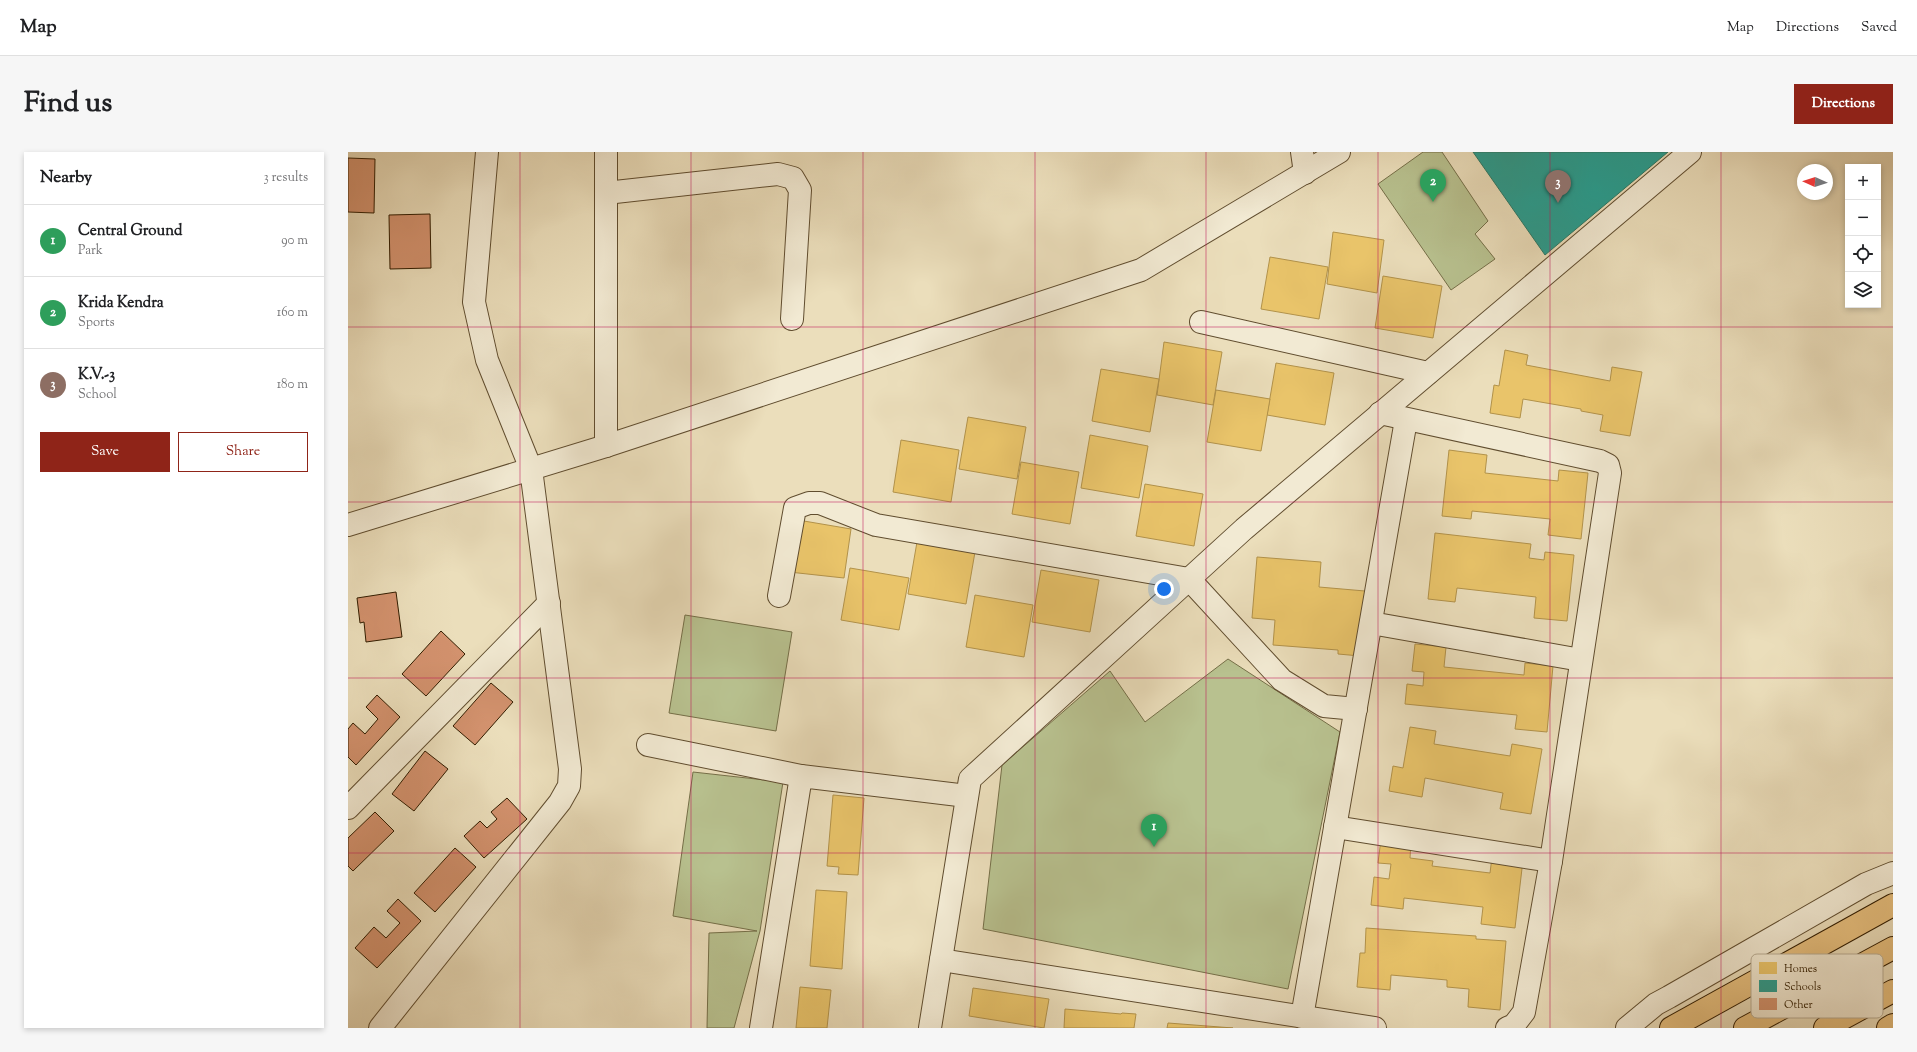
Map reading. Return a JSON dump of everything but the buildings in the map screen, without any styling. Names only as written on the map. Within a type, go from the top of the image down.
[{"type":"main road","points":[[1805,954],[1893,905]]},
{"type":"main road","points":[[1882,954],[1893,948]]},
{"type":"main road","points":[[1671,1028],[1751,984]]},
{"type":"main road","points":[[1883,996],[1893,991]]},
{"type":"main road","points":[[1744,1028],[1763,1018]]},
{"type":"main road","points":[[1825,1028],[1843,1018]]},
{"type":"main road","points":[[1888,1028],[1893,1025]]},
{"type":"street","points":[[380,1028],[560,802],[569,786],[570,769],[532,469],[487,360],[474,302],[487,152]]},
{"type":"street","points":[[606,152],[606,446]]},
{"type":"street","points":[[348,525],[606,446],[1141,270],[1303,162],[1339,152]]},
{"type":"street","points":[[930,1028],[970,779],[1244,529],[1690,152]]},
{"type":"street","points":[[606,194],[778,174],[793,178],[800,190],[792,319]]},
{"type":"street","points":[[1201,322],[1428,373]]},
{"type":"street","points":[[1380,413],[1406,420],[1600,461],[1608,465],[1610,473],[1551,861],[1524,1012],[1514,1025],[1507,1028]]},
{"type":"street","points":[[1302,1017],[1406,420]]},
{"type":"street","points":[[779,596],[795,508],[809,503],[820,503],[876,525],[1190,579],[1282,680],[1324,706],[1356,709]]},
{"type":"street","points":[[348,808],[549,603]]},
{"type":"street","points":[[1371,623],[1581,660]]},
{"type":"street","points":[[648,746],[801,776],[967,796]]},
{"type":"street","points":[[761,1028],[801,776]]},
{"type":"street","points":[[1335,827],[1551,861]]},
{"type":"street","points":[[1627,1028],[1662,1000],[1866,884],[1893,873]]},
{"type":"street","points":[[941,960],[1257,1019],[1302,1017],[1375,1028]]},
{"type":"green space","points":[[1423,152],[1442,152],[1488,221],[1475,234],[1495,259],[1451,290],[1378,184]]},
{"type":"green space","points":[[685,615],[792,632],[776,731],[669,713]]},
{"type":"green space","points":[[1228,659],[1340,732],[1288,989],[983,929],[1002,765],[1110,671],[1145,722]]},
{"type":"green space","points":[[693,772],[783,782],[760,931],[734,1028],[707,1028],[709,933],[757,931],[673,916]]},
{"type":"place","name":"Krida Kendra","points":[[1433,202]]},
{"type":"place","name":"K.V.-3","points":[[1558,203]]},
{"type":"place","name":"Central Ground","points":[[1154,847]]}]
